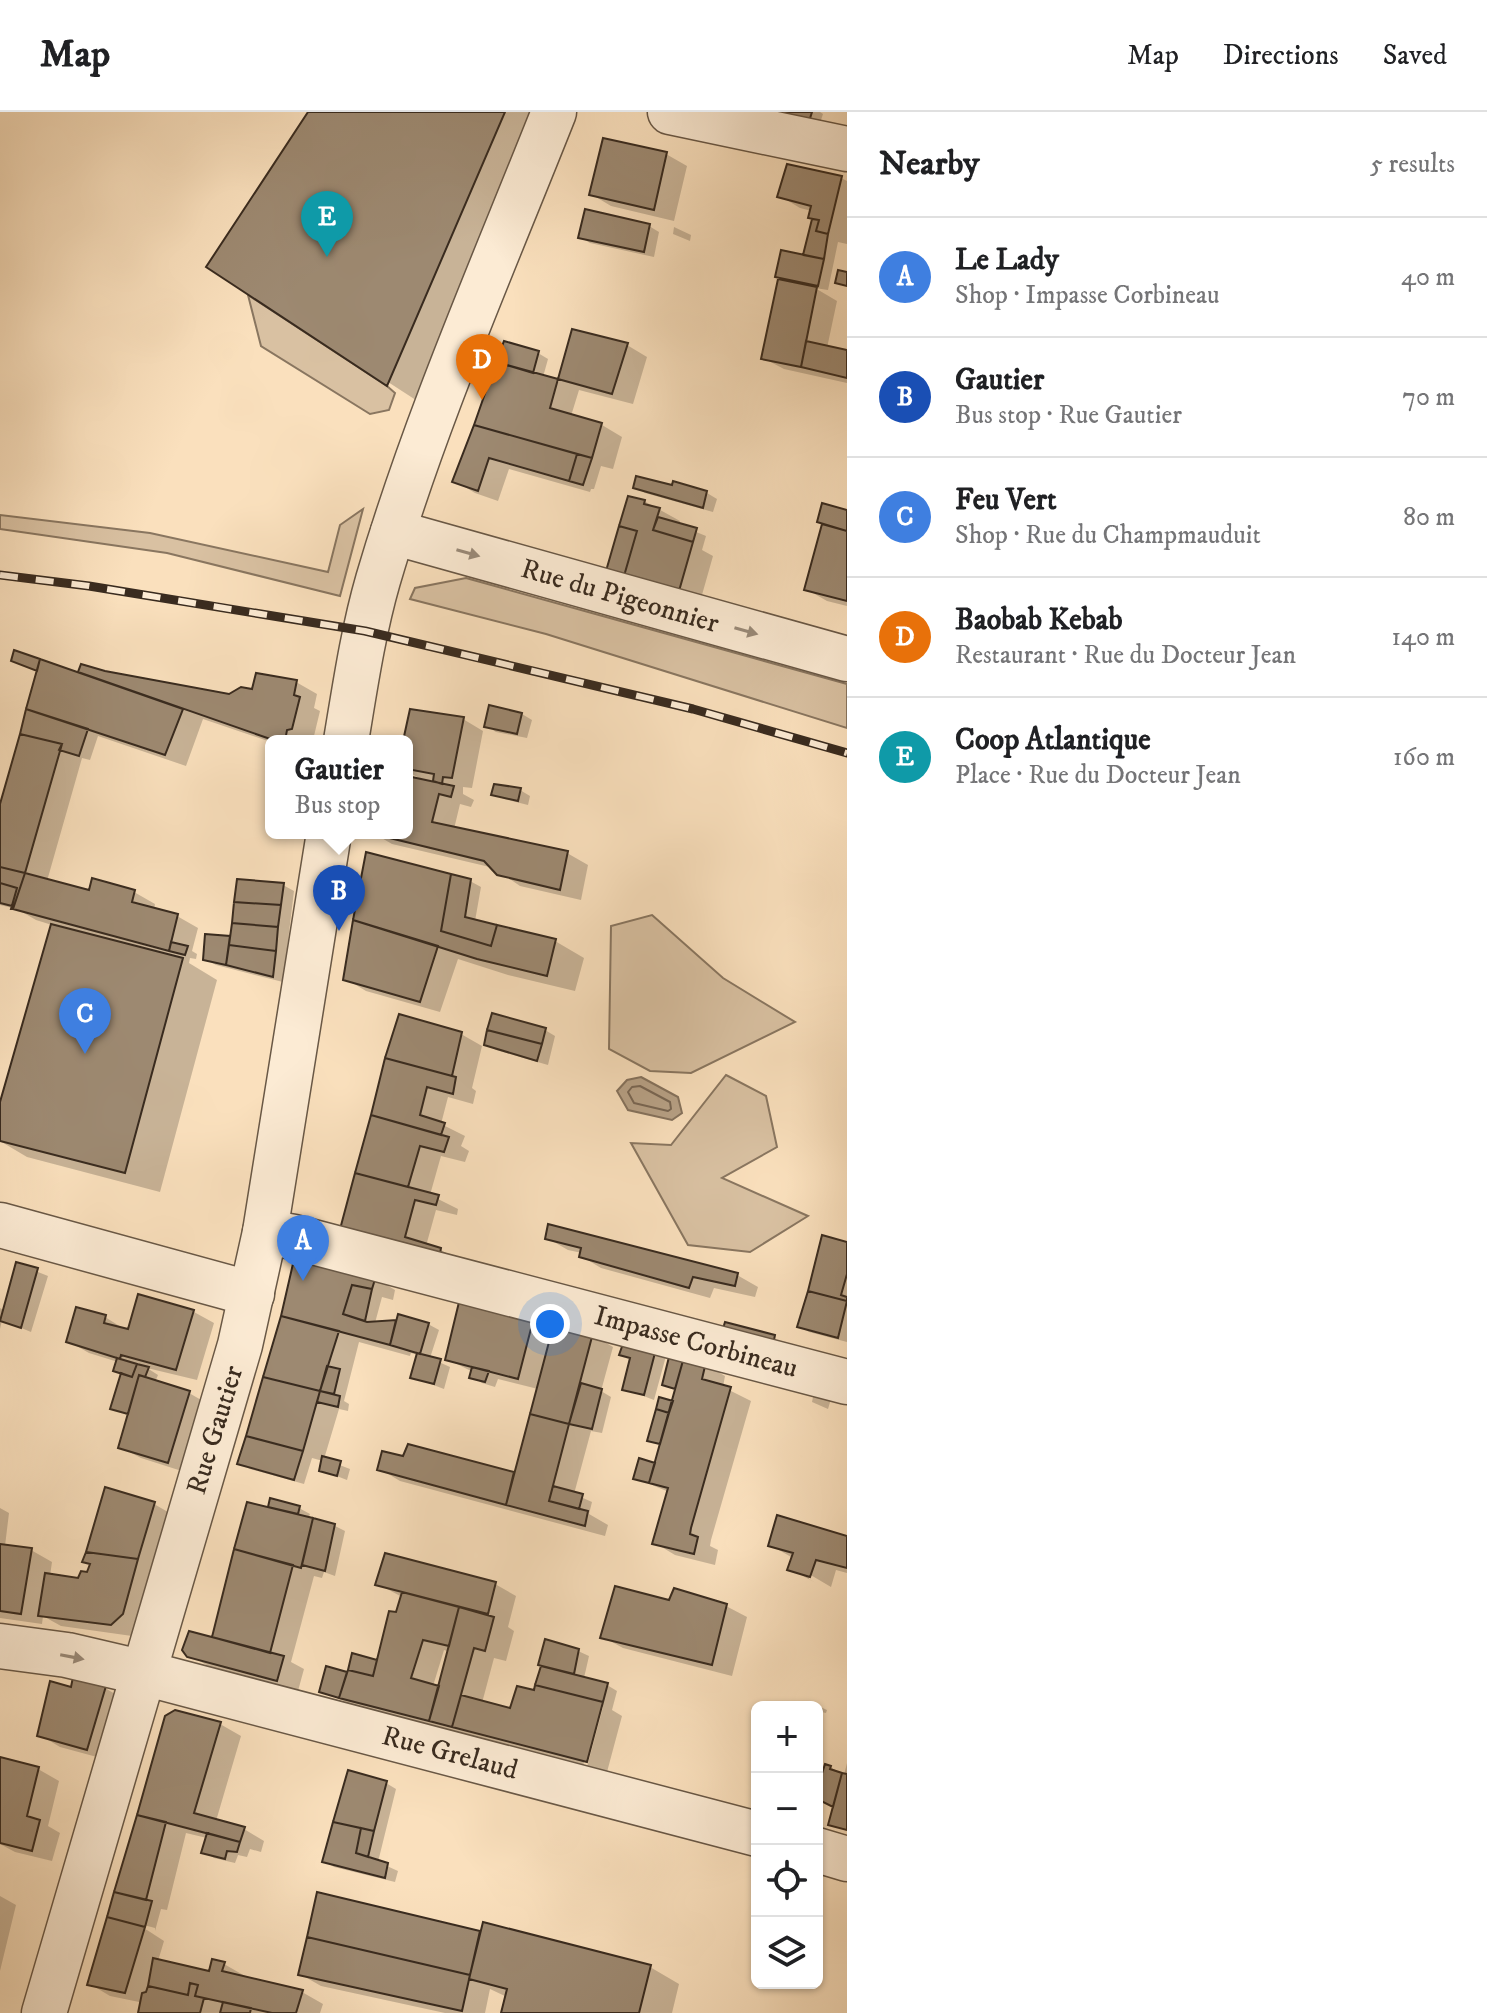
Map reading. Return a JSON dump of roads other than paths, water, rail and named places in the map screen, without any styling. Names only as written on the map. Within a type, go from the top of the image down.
[{"type":"street","points":[[347,735],[365,631],[393,532],[455,362],[554,112]]},
{"type":"street","points":[[670,112],[847,149]]},
{"type":"street","name":"Rue du Pigeonnier","points":[[393,532],[847,659]]},
{"type":"street","name":"Rue Gautier","points":[[44,2013],[240,1345],[265,1232],[328,839]]},
{"type":"street","points":[[0,1225],[252,1294]]},
{"type":"street","name":"Impasse Corbineau","points":[[265,1232],[847,1382]]},
{"type":"street","name":"Rue Grelaud","points":[[0,1646],[67,1655],[144,1673],[751,1832]]},
{"type":"street","points":[[823,1852],[847,1859]]},
{"type":"water","points":[[641,1077],[678,1097],[682,1113],[672,1120],[628,1110],[617,1091],[627,1080]]},
{"type":"railway","points":[[0,575],[89,586],[365,631],[693,709],[847,753]]},
{"type":"place","name":"Coop Atlantique","points":[[327,257]]},
{"type":"place","name":"Baobab Kebab","points":[[482,400]]},
{"type":"place","name":"Gautier","points":[[339,931]]},
{"type":"place","name":"Feu Vert","points":[[85,1054]]},
{"type":"place","name":"Le Lady","points":[[303,1281]]}]
